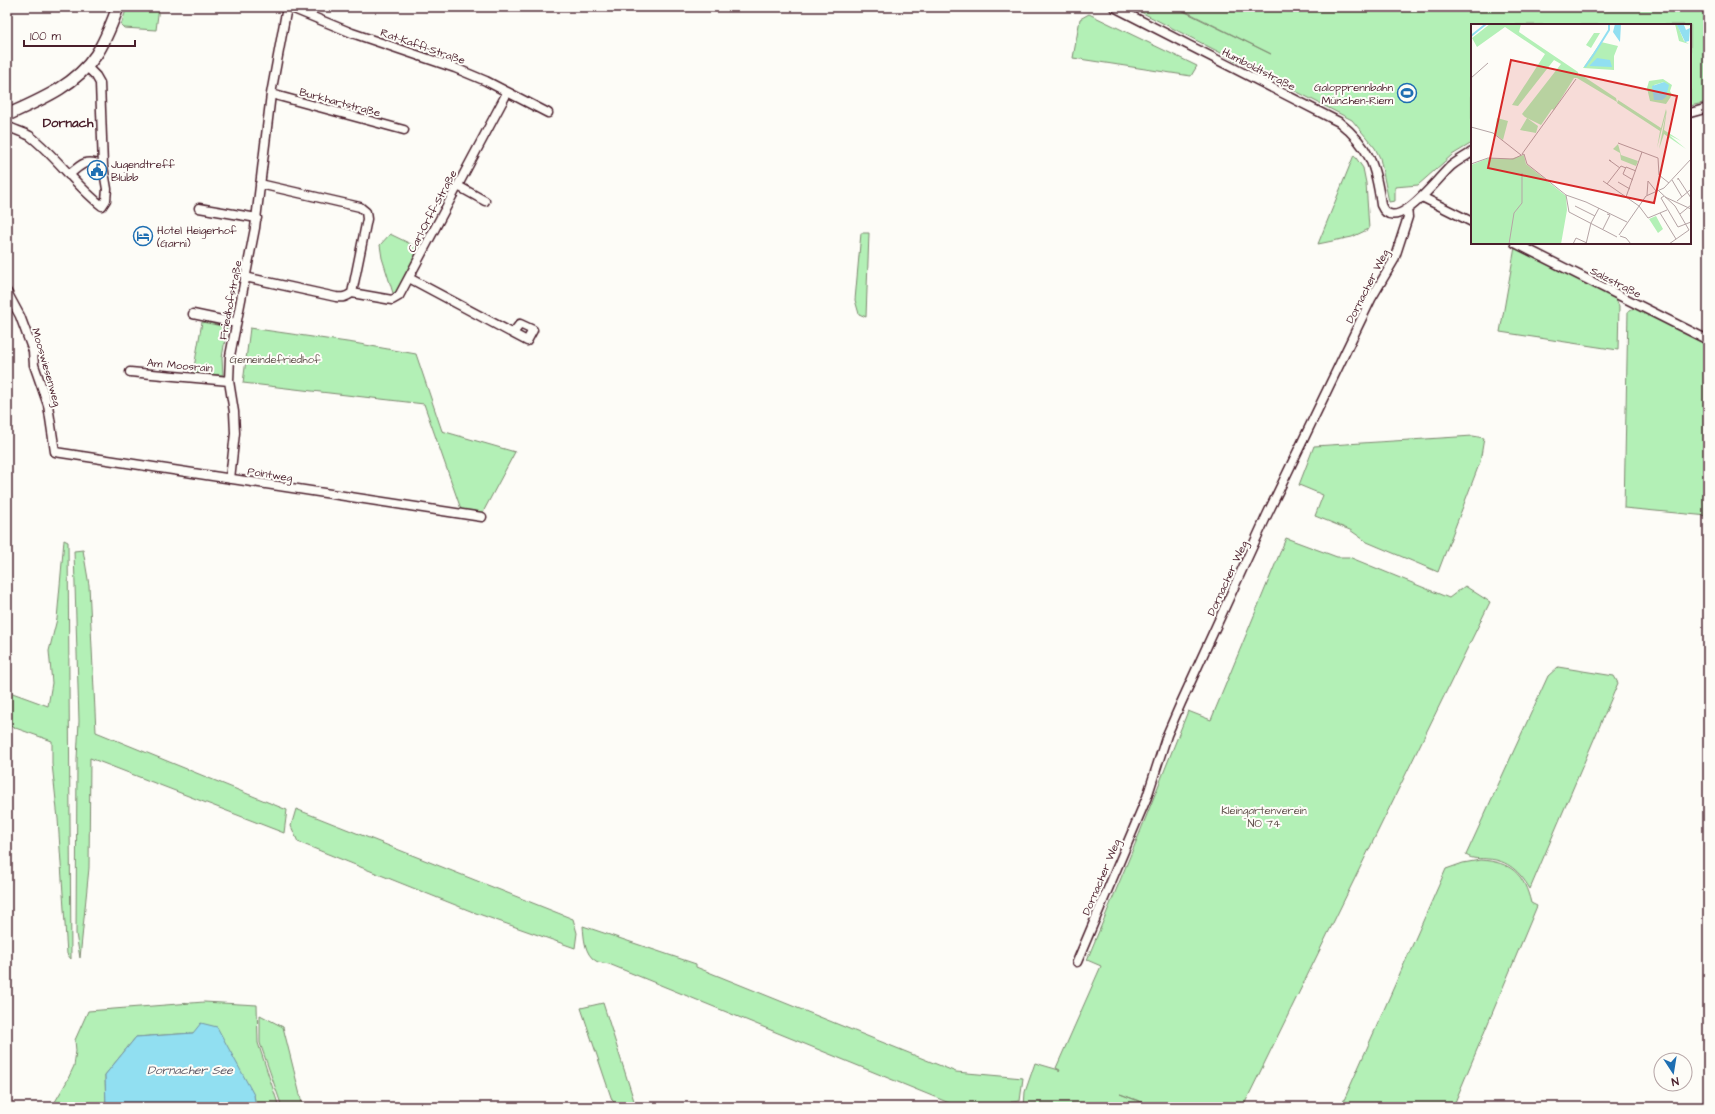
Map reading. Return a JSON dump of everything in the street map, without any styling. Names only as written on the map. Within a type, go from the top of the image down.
[{"type":"street","points":[[7,115],[54,92],[87,67],[105,40],[118,7]]},
{"type":"street","name":"Rat-Kaffl-Straße","points":[[288,7],[352,33],[455,68],[486,81],[548,113]]},
{"type":"street","name":"Friedhofstraße","points":[[230,478],[235,433],[234,412],[229,381],[230,356],[257,218],[271,94],[288,7]]},
{"type":"street","name":"Humboldtstraße","points":[[1114,7],[1339,122],[1354,134],[1365,147],[1372,161],[1381,205],[1384,211],[1388,215],[1395,215],[1407,209]]},
{"type":"street","points":[[7,126],[28,135],[62,164],[69,175],[87,194],[102,206],[106,200],[107,189],[103,166],[100,83],[96,76],[87,67]]},
{"type":"street","name":"Carl-Orff-Straße","points":[[352,293],[392,300],[400,296],[507,93]]},
{"type":"street","name":"Burkhartstraße","points":[[271,94],[404,130]]},
{"type":"street","points":[[1691,113],[1708,108]]},
{"type":"street","points":[[1407,209],[1422,197],[1451,165],[1471,153]]},
{"type":"street","points":[[69,175],[80,164],[94,162],[103,166]]},
{"type":"street","points":[[245,277],[343,298],[352,293],[367,220],[366,212],[363,208],[260,184]]},
{"type":"street","points":[[458,186],[485,200]]},
{"type":"street","points":[[1422,197],[1471,222]]},
{"type":"street","points":[[199,208],[257,218]]},
{"type":"street","name":"Dornacher Weg","points":[[1077,962],[1147,797],[1167,735],[1181,703],[1367,307],[1394,260],[1408,217],[1407,209]]},
{"type":"street","name":"Salzstraße","points":[[1517,244],[1708,340]]},
{"type":"street","points":[[409,278],[513,333]]},
{"type":"street","name":"Mooswiesenweg","points":[[7,292],[20,316],[33,350],[34,365],[48,405],[55,452]]},
{"type":"street","points":[[193,314],[236,323]]},
{"type":"street","name":"Am Moosrain","points":[[130,372],[229,381]]},
{"type":"street","name":"Pointweg","points":[[55,452],[482,517]]},
{"type":"green space","points":[[127,7],[159,7],[156,30],[124,28],[121,25]]},
{"type":"green space","name":"Galopprennbahn München-Riem","points":[[1131,7],[1175,7],[1271,54],[1177,7],[1708,7],[1708,102],[1691,106],[1691,24],[1471,24],[1471,144],[1452,155],[1418,185],[1395,187],[1395,201],[1389,202],[1380,158],[1375,148],[1352,120]]},
{"type":"green space","points":[[1089,14],[1197,66],[1191,76],[1073,58],[1080,19]]},
{"type":"green space","points":[[1354,155],[1363,168],[1366,183],[1369,229],[1352,237],[1318,244]]},
{"type":"green space","points":[[861,233],[869,233],[866,317],[859,314],[855,300]]},
{"type":"green space","points":[[390,234],[419,248],[396,292],[393,293],[382,258],[380,245]]},
{"type":"green space","points":[[1515,247],[1615,297],[1619,306],[1618,350],[1500,332]]},
{"type":"green space","points":[[1636,307],[1708,345],[1708,516],[1624,508],[1628,311]]},
{"type":"green space","points":[[202,322],[227,327],[222,358],[223,375],[193,373]]},
{"type":"green space","name":"Gemeindefriedhof","points":[[250,328],[354,343],[416,354],[442,431],[515,452],[482,514],[462,512],[424,404],[243,383]]},
{"type":"green space","points":[[1473,436],[1484,438],[1480,462],[1438,572],[1367,542],[1350,530],[1315,516],[1323,495],[1299,485],[1314,446]]},
{"type":"green space","name":"Kleingartenverein NO 74","points":[[1286,538],[1337,557],[1349,557],[1449,598],[1465,586],[1490,602],[1243,1107],[1024,1107],[1025,1092],[1035,1063],[1059,1070],[1059,1072],[1060,1070],[1056,1068],[1101,966],[1087,960],[1188,711],[1211,720]]},
{"type":"green space","points":[[64,540],[68,542],[71,959],[67,954],[58,819],[52,764],[52,741],[7,725],[7,691],[48,706],[52,683],[49,651],[57,619]]},
{"type":"green space","points":[[83,550],[89,585],[96,732],[287,810],[284,833],[90,758],[89,868],[80,958],[76,934],[77,759],[79,721],[74,551]]},
{"type":"green space","points":[[1558,667],[1614,676],[1618,683],[1530,889],[1518,872],[1507,864],[1495,860],[1474,858],[1466,855],[1548,676]]},
{"type":"green space","points":[[296,809],[573,919],[577,933],[575,948],[473,912],[298,842],[291,826]]},
{"type":"green space","points":[[1480,860],[1500,863],[1515,871],[1525,884],[1531,903],[1537,906],[1453,1107],[1341,1107],[1446,869],[1463,863]]},
{"type":"green space","points":[[583,926],[696,964],[696,967],[956,1072],[1023,1078],[1020,1101],[1011,1102],[1011,1107],[959,1107],[609,964],[597,962],[592,958],[587,950],[584,940]]},
{"type":"green space","points":[[204,1002],[257,1005],[258,1043],[279,1107],[256,1107],[254,1095],[193,1033],[136,1037],[105,1075],[106,1107],[52,1107],[74,1066],[76,1051],[75,1040],[88,1011]]},
{"type":"green space","points":[[603,1003],[636,1107],[619,1107],[612,1100],[581,1008]]},
{"type":"green space","points":[[260,1015],[283,1027],[303,1107],[282,1107],[260,1043]]},
{"type":"water","name":"Dornacher See","points":[[201,1023],[217,1027],[254,1095],[256,1107],[106,1107],[105,1075],[136,1037],[193,1033]]},
{"type":"place","name":"Galopprennbahn München-Riem","points":[[1407,93]]},
{"type":"place","name":"Jugendtreff Blubb","points":[[97,170]]},
{"type":"place","name":"Hotel Heigerhof (Garni)","points":[[143,236]]},
{"type":"district","name":"Dornach","points":[[68,122]]}]
